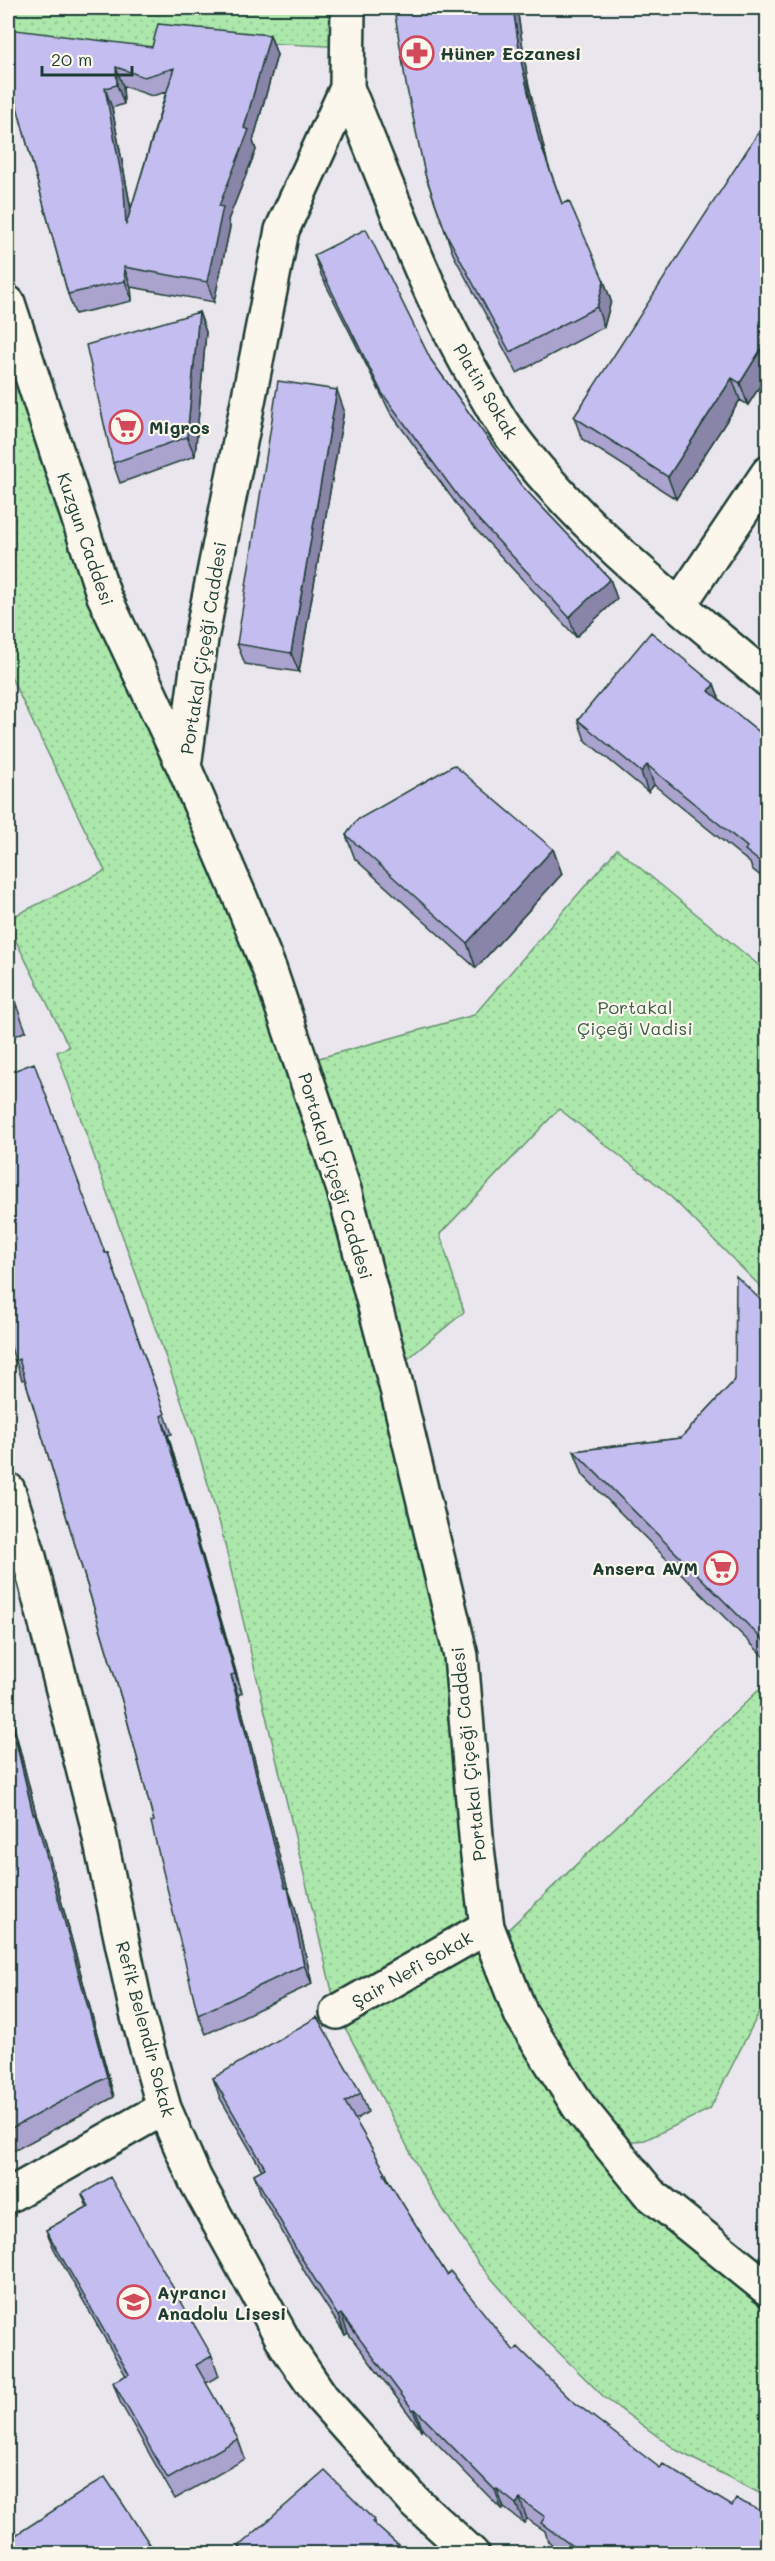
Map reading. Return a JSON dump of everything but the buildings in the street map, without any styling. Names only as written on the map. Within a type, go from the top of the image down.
[{"type":"street","name":"Portakal Çiçeği Caddesi","points":[[348,8],[347,88],[282,230],[201,639],[184,767],[273,981],[344,1190],[397,1389],[461,1656],[477,1848],[487,1927],[521,2014],[579,2107],[649,2193],[764,2284]]},
{"type":"street","name":"Platin Sokak","points":[[347,88],[431,290],[463,357],[508,432],[565,500],[679,605],[768,680]]},
{"type":"street","name":"Kuzgun Caddesi","points":[[8,303],[104,596],[184,767]]},
{"type":"street","points":[[679,605],[768,473]]},
{"type":"street","name":"Refik Belendir Sokak","points":[[8,1490],[28,1553],[96,1819],[137,2013],[164,2108],[195,2179],[237,2260],[286,2345],[322,2398],[414,2501],[472,2553]]},
{"type":"street","name":"Şair Nefi Sokak","points":[[337,2012],[487,1927]]},
{"type":"street","points":[[8,2196],[164,2108]]},
{"type":"green space","points":[[8,8],[348,8],[347,47],[161,38],[158,58],[8,42]]},
{"type":"green space","name":"Portakal Çiçeği Vadisi","points":[[22,351],[301,1063],[474,1015],[617,849],[767,972],[767,1293],[664,1190],[559,1109],[440,1234],[464,1312],[392,1372],[461,1656],[493,1944],[762,1687],[767,1692],[767,1997],[710,2109],[645,2140],[605,2144],[767,2289],[767,2497],[678,2451],[605,2398],[537,2331],[479,2264],[429,2188],[337,2012],[220,1524],[193,1434],[57,1052],[69,1047],[8,925],[8,919],[105,871],[8,671],[8,356]]},
{"type":"place","name":"Hüner Eczanesi","points":[[417,53]]},
{"type":"place","name":"Migros","points":[[126,427]]},
{"type":"place","name":"Ansera AVM","points":[[721,1568]]},
{"type":"place","name":"Ayrancı Anadolu Lisesi","points":[[134,2302]]}]
